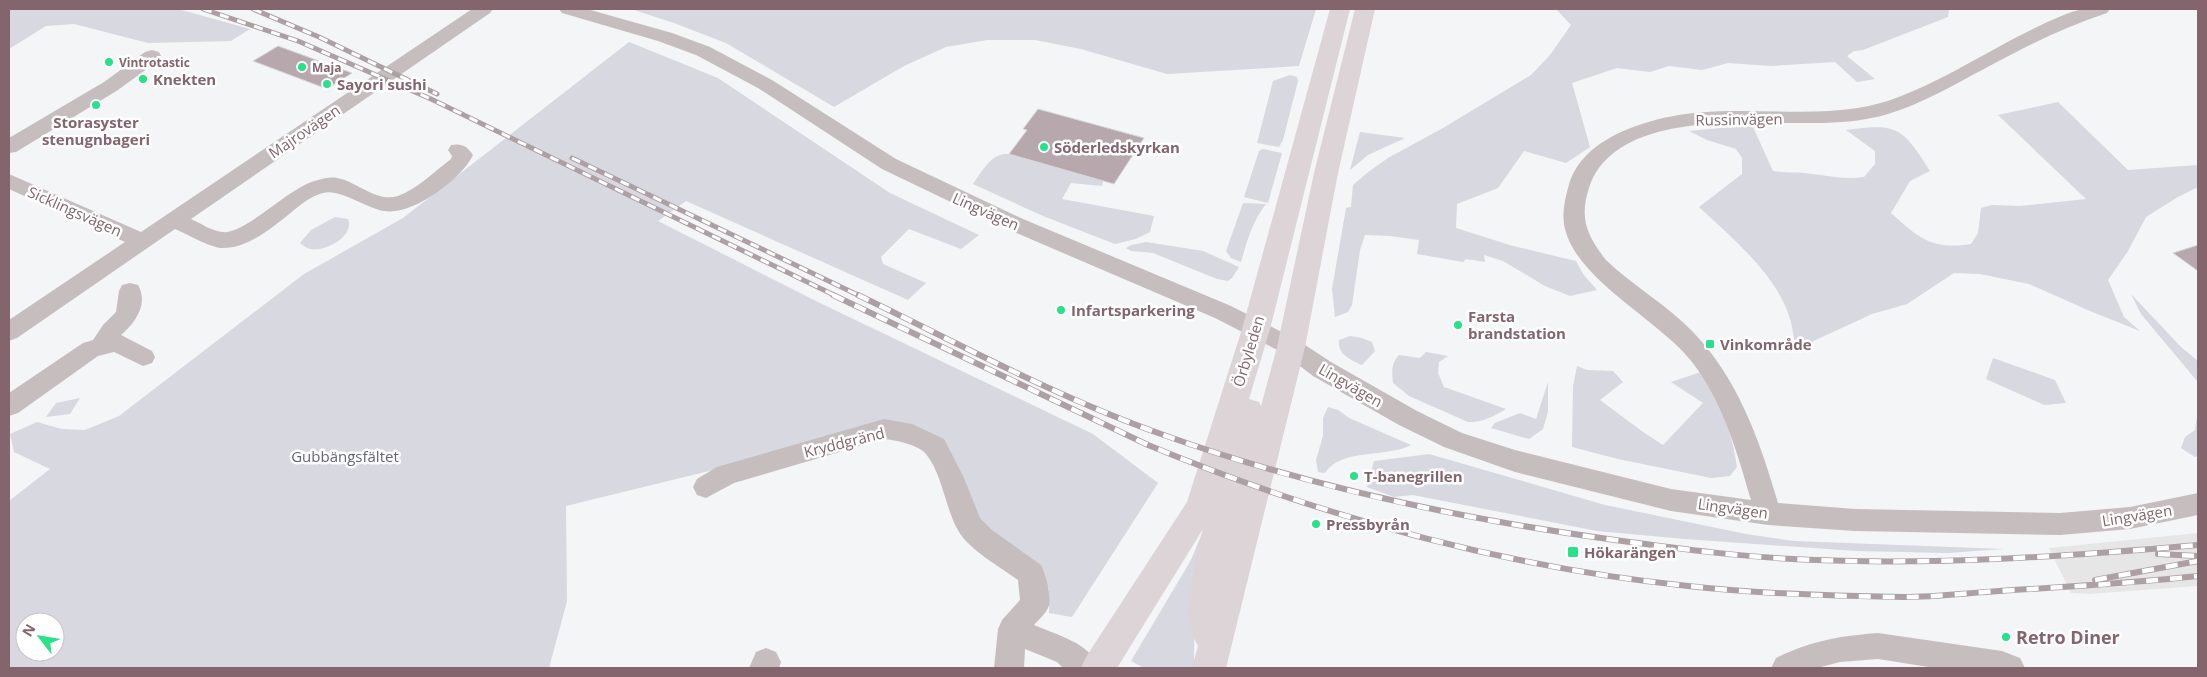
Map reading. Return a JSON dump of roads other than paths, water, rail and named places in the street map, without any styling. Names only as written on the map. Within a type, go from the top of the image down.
[{"type":"main road","name":"Örbyleden","points":[[1211,660],[1272,338],[1340,9]]},
{"type":"main road","name":"Örbyleden","points":[[1098,668],[1200,506],[1272,338],[1326,173],[1365,9]]},
{"type":"street","name":"Majrovägen","points":[[9,332],[484,9]]},
{"type":"street","name":"Lingvägen","points":[[568,9],[665,37],[702,50],[765,84],[889,164],[1015,224],[1223,312],[1272,338],[1361,392],[1453,440],[1515,461],[1672,500],[1768,514],[1855,520],[2060,524],[2130,518],[2198,504]]},
{"type":"street","name":"Russinvägen","points":[[1768,514],[1739,422],[1702,357],[1682,335],[1602,270],[1578,236],[1573,217],[1578,184],[1588,165],[1601,152],[1626,138],[1665,124],[1703,118],[1848,116],[1882,109],[1930,91],[2091,10]]},
{"type":"street","points":[[9,147],[111,86],[152,56]]},
{"type":"street","points":[[174,220],[221,240],[229,240],[250,232],[309,190],[328,184],[335,184],[385,204],[403,202],[415,196],[458,163],[463,156],[458,150]]},
{"type":"street","name":"Sicklingsvägen","points":[[9,181],[142,241]]},
{"type":"street","points":[[102,345],[106,335],[120,325],[129,315],[131,304],[130,291]]},
{"type":"street","points":[[9,406],[90,348],[117,344],[143,357]]},
{"type":"street","name":"Kryddgränd","points":[[706,486],[726,475],[884,428],[903,431],[935,446],[951,478],[969,525],[982,538],[1031,574],[1035,604],[1012,629]]},
{"type":"street","points":[[1009,668],[1012,629],[1066,654],[1085,668]]},
{"type":"street","points":[[1786,668],[1808,657],[1840,649],[1878,646],[2002,665],[2010,668]]},
{"type":"railway","points":[[203,9],[298,41],[431,99],[836,296]]},
{"type":"railway","points":[[253,9],[319,37],[437,94]]},
{"type":"railway","points":[[572,158],[860,296]]},
{"type":"railway","points":[[833,295],[1148,445],[1213,471],[1346,516],[1481,552],[1550,566],[1688,586],[1741,591],[1849,596],[1939,596],[2198,576]]},
{"type":"railway","points":[[858,295],[1045,386],[1161,434],[1216,453],[1329,485],[1385,499],[1500,522],[1557,532],[1690,550],[1816,560],[1959,560],[2103,553],[2198,545]]},
{"type":"railway","points":[[2158,554],[2198,556]]},
{"type":"railway","points":[[2095,580],[2198,561]]},
{"type":"place","name":"Vintrotastic","points":[[109,62]]},
{"type":"place","name":"Maja","points":[[302,67]]},
{"type":"place","name":"Knekten","points":[[143,79]]},
{"type":"place","name":"Sayori sushi","points":[[327,84]]},
{"type":"place","name":"Storasyster stenugnbageri","points":[[96,105]]},
{"type":"place","name":"Söderledskyrkan","points":[[1044,147]]},
{"type":"place","name":"Infartsparkering","points":[[1061,310]]},
{"type":"place","name":"Farsta brandstation","points":[[1458,325]]},
{"type":"place","name":"Vinkområde","points":[[1710,344]]},
{"type":"place","name":"T-banegrillen","points":[[1354,476]]},
{"type":"place","name":"Pressbyrån","points":[[1316,524]]},
{"type":"place","name":"Hökarängen","points":[[1573,552]]},
{"type":"place","name":"Retro Diner","points":[[2006,637]]},
{"type":"park label","name":"Gubbängsfältet","points":[[345,456]]}]
